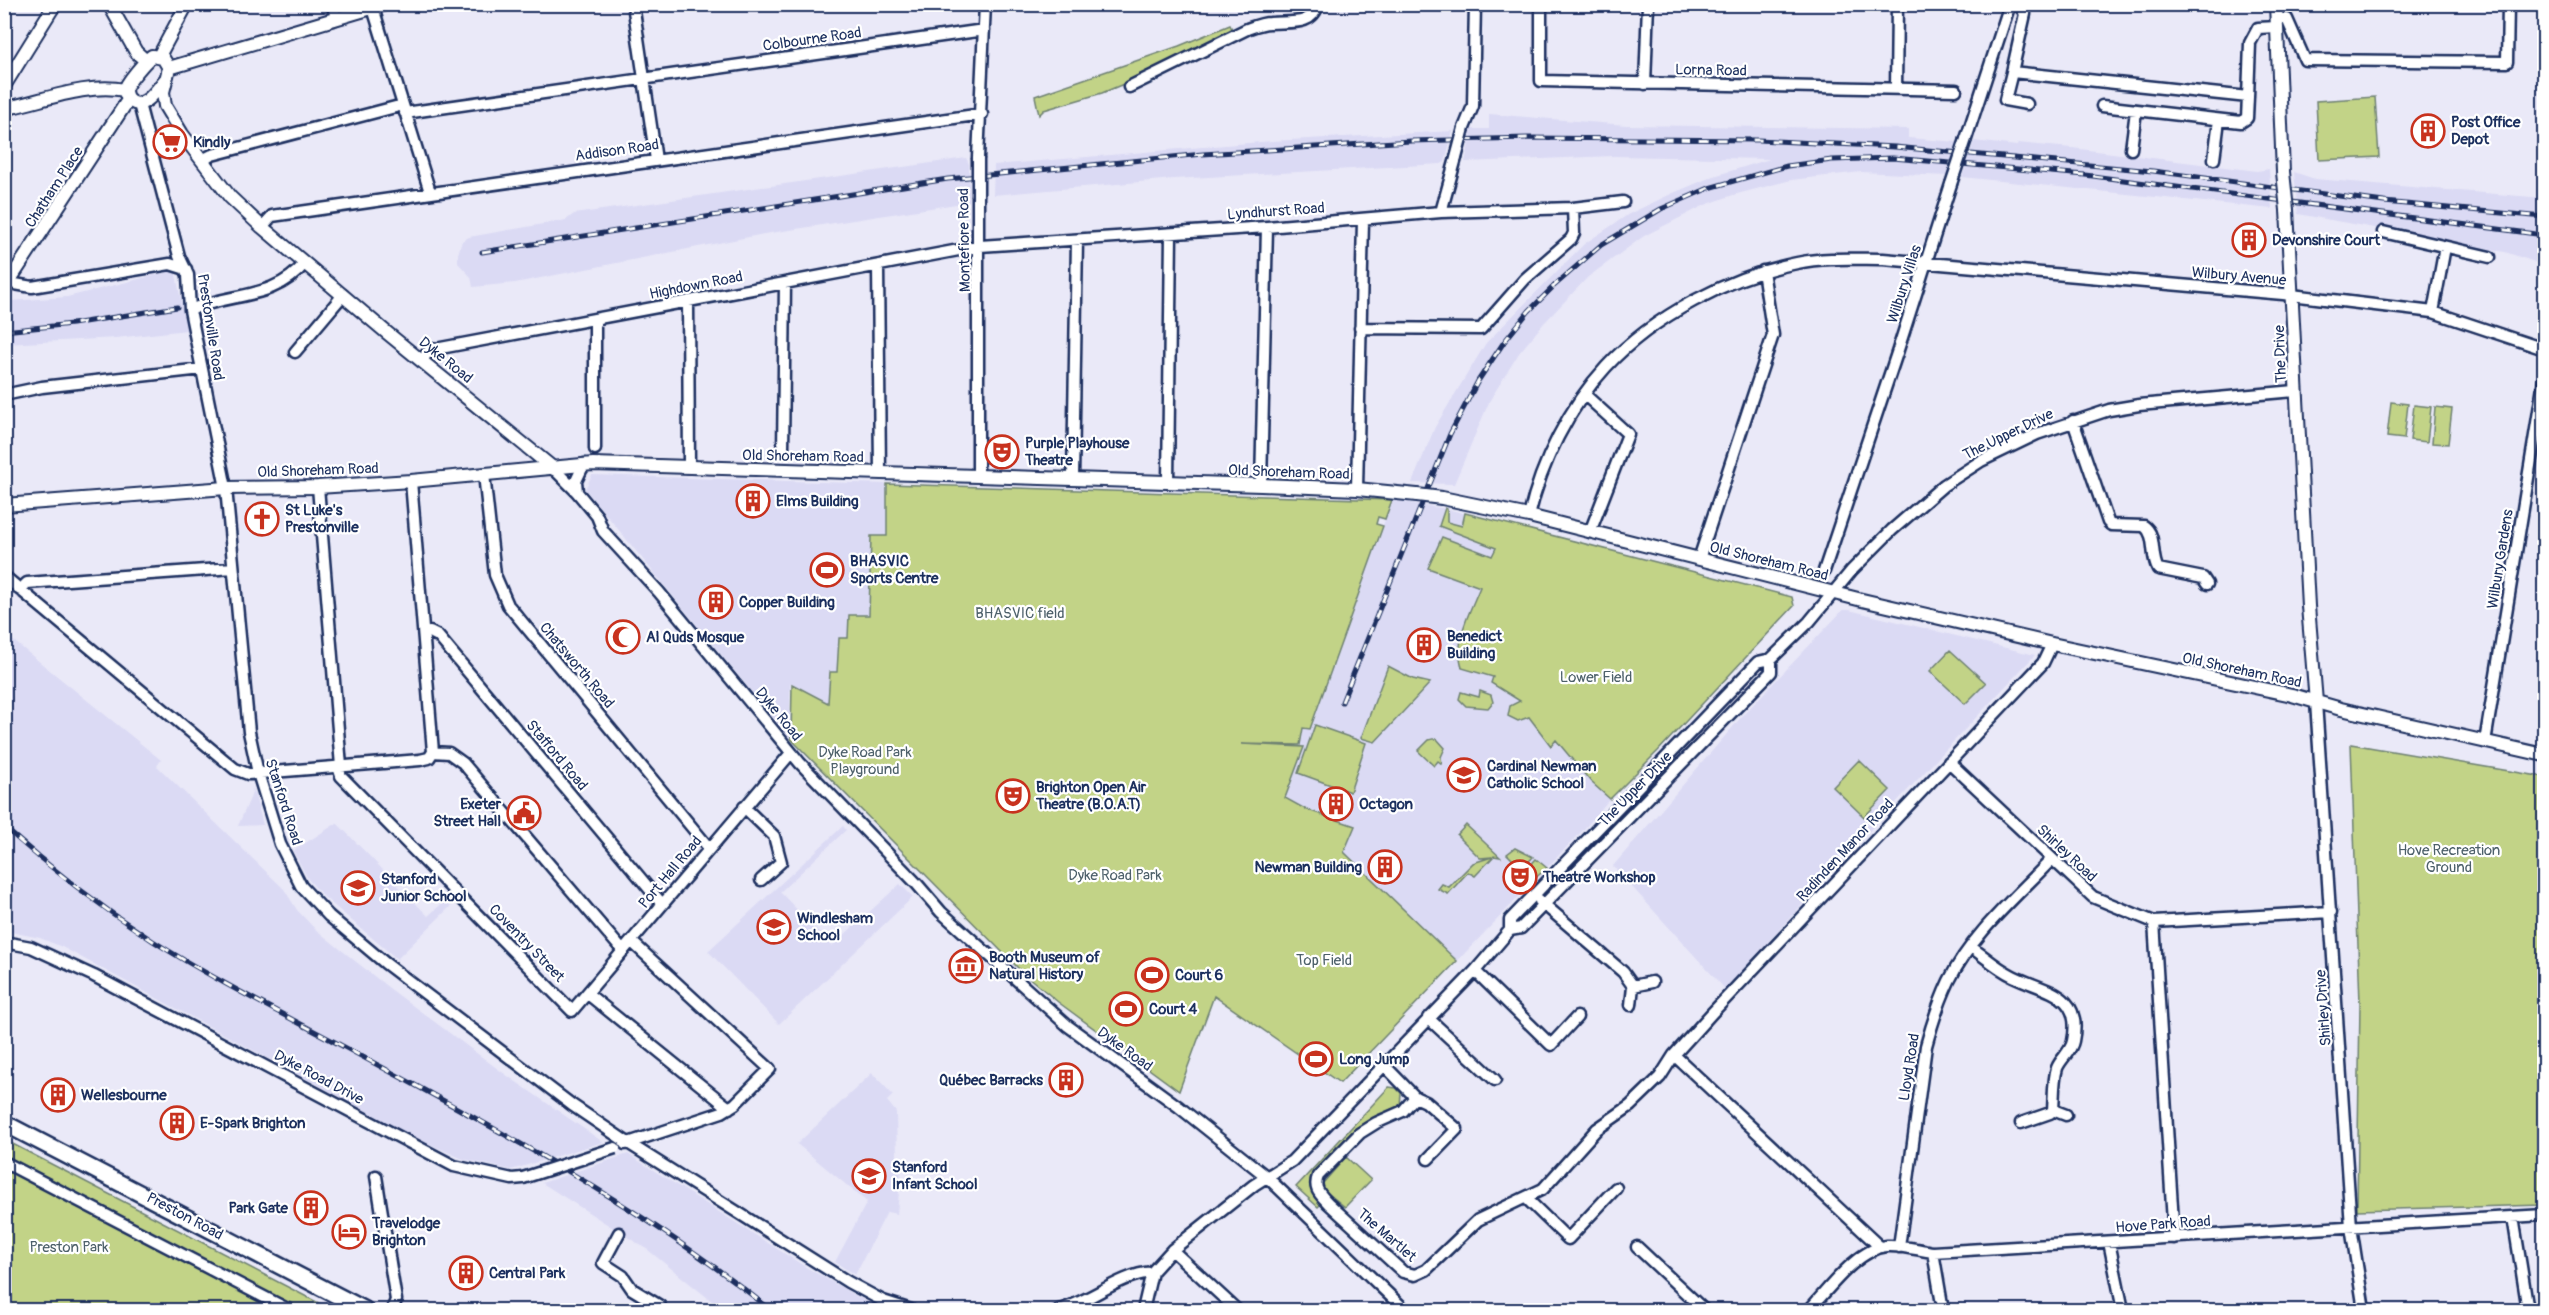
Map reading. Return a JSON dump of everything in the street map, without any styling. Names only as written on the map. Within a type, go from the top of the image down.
[{"type":"highway","name":"Preston Road","points":[[4,1123],[365,1311]]},
{"type":"main road","points":[[4,86],[55,4]]},
{"type":"main road","points":[[109,4],[136,52],[146,62]]},
{"type":"main road","points":[[159,56],[187,4]]},
{"type":"main road","name":"The Drive","points":[[2276,4],[2283,172],[2293,296],[2296,391],[2316,702]]},
{"type":"main road","points":[[135,99],[167,74],[379,6]]},
{"type":"main road","points":[[7,107],[106,87],[135,99],[165,105],[163,93],[167,74],[166,62],[159,56],[150,57],[146,62],[135,99]]},
{"type":"main road","name":"Chatham Place","points":[[8,285],[135,99]]},
{"type":"main road","name":"Dyke Road","points":[[165,105],[182,134],[230,197],[262,227],[554,469]]},
{"type":"main road","name":"Old Shoreham Road","points":[[4,505],[226,488],[318,487],[411,481],[554,469],[584,464],[1073,478],[1357,489],[1443,498],[1529,516],[2052,644],[2292,694],[2316,702],[2544,755]]},
{"type":"street","points":[[336,19],[334,10],[337,4]]},
{"type":"street","points":[[633,4],[656,160]]},
{"type":"street","name":"Montefiore Road","points":[[978,476],[980,246],[978,158],[982,114],[985,4]]},
{"type":"street","points":[[1129,87],[1247,29],[1267,23],[1302,21],[1310,18],[1316,13],[1318,4]]},
{"type":"street","points":[[1441,212],[1464,128],[1473,106],[1475,4]]},
{"type":"street","name":"Lorna Road","points":[[1541,4],[1541,81],[1956,90]]},
{"type":"street","points":[[1646,84],[1648,4]]},
{"type":"street","points":[[1896,89],[1897,4]]},
{"type":"street","name":"Wilbury Villas","points":[[1824,571],[2010,4]]},
{"type":"street","points":[[2019,4],[2025,14],[2005,100],[2027,104]]},
{"type":"street","points":[[2102,106],[2241,122],[2247,118],[2250,43],[2258,28],[2287,19],[2305,60],[2507,62],[2508,4]]},
{"type":"street","points":[[379,6],[404,109],[430,192]]},
{"type":"street","name":"Colbourne Road","points":[[202,160],[212,155],[404,109],[984,30]]},
{"type":"street","points":[[2012,72],[2248,97]]},
{"type":"street","name":"Prestonville Road","points":[[135,99],[179,256],[186,269],[190,310],[226,488]]},
{"type":"street","points":[[2131,149],[2136,111]]},
{"type":"street","name":"Addison Road","points":[[262,227],[272,216],[982,114]]},
{"type":"street","points":[[2214,159],[2218,120]]},
{"type":"street","name":"Lyndhurst Road","points":[[980,246],[1363,220],[1441,212],[1573,208],[1623,202]]},
{"type":"street","points":[[1360,328],[1481,328],[1525,279],[1571,238],[1574,233],[1573,208]]},
{"type":"street","points":[[1357,489],[1363,220]]},
{"type":"street","points":[[1261,485],[1267,227]]},
{"type":"street","points":[[2383,232],[2490,257]]},
{"type":"street","points":[[1168,483],[1171,234]]},
{"type":"street","points":[[1073,478],[1077,240]]},
{"type":"street","name":"Highdown Road","points":[[422,360],[430,350],[980,246]]},
{"type":"street","points":[[2433,312],[2445,247]]},
{"type":"street","name":"Wilbury Avenue","points":[[1529,516],[1549,455],[1585,395],[1605,368],[1619,354],[1670,315],[1718,290],[1763,271],[1818,260],[1884,259],[2293,296],[2433,312],[2544,349]]},
{"type":"street","points":[[190,310],[273,288],[294,276],[305,263]]},
{"type":"street","points":[[8,285],[41,286],[170,264],[186,269]]},
{"type":"street","points":[[878,266],[880,472]]},
{"type":"street","points":[[1699,559],[1773,335],[1763,271]]},
{"type":"street","points":[[783,451],[785,283]]},
{"type":"street","points":[[295,352],[343,294]]},
{"type":"street","points":[[688,301],[689,467]]},
{"type":"street","points":[[595,449],[596,319]]},
{"type":"street","points":[[4,395],[42,387],[202,369]]},
{"type":"street","name":"Wilbury Gardens","points":[[2486,742],[2544,380]]},
{"type":"street","name":"The Upper Drive","points":[[1510,930],[1510,920],[1758,662],[1771,659],[1809,622],[1833,592],[1892,530],[1944,485],[1981,461],[2037,434],[2073,420],[2139,405],[2296,391]]},
{"type":"street","points":[[1585,395],[1628,435],[1590,532]]},
{"type":"street","points":[[2073,420],[2108,522],[2111,525],[2144,526],[2151,534],[2158,569],[2203,578],[2207,584]]},
{"type":"street","points":[[577,492],[576,481],[584,464]]},
{"type":"street","name":"Dyke Road","points":[[554,469],[577,492],[597,516],[603,531],[660,594],[791,753],[941,912],[1051,1011],[1267,1177],[1405,1311]]},
{"type":"street","name":"Chatsworth Road","points":[[484,474],[495,575],[508,605],[709,848]]},
{"type":"street","points":[[4,576],[235,769],[248,774],[427,759],[433,752],[411,481]]},
{"type":"street","points":[[318,487],[339,766]]},
{"type":"street","name":"Stanford Road","points":[[226,488],[249,732],[258,773],[280,844],[301,886],[329,916],[385,963],[506,1056],[628,1143],[848,1282],[883,1301],[911,1311]]},
{"type":"street","points":[[20,590],[27,583],[233,568]]},
{"type":"street","name":"Stafford Road","points":[[424,633],[435,633],[438,636],[662,904]]},
{"type":"street","name":"Radinden Manor Road","points":[[1660,1077],[1674,1056],[2043,663],[2052,644]]},
{"type":"street","name":"The Upper Drive","points":[[1152,1272],[1172,1250],[1267,1177],[1292,1161],[1475,971],[1510,930],[1521,928],[1771,672],[1771,659]]},
{"type":"street","name":"Shirley Drive","points":[[2316,702],[2351,1227],[2364,1311]]},
{"type":"street","points":[[433,752],[449,753],[463,763],[624,951]]},
{"type":"street","name":"Port Hall Road","points":[[572,1011],[791,753]]},
{"type":"street","name":"Shirley Road","points":[[1949,762],[2092,897],[2154,922],[2331,912]]},
{"type":"street","name":"Coventry Street","points":[[339,766],[341,777],[572,1011]]},
{"type":"street","points":[[744,807],[774,836],[781,862],[761,880]]},
{"type":"street","name":"Lloyd Road","points":[[1899,1247],[1926,1046],[1934,1019],[1950,979],[1971,947],[1994,919],[2051,860]]},
{"type":"street","points":[[1534,895],[1623,972],[1634,986],[1631,1005]]},
{"type":"street","points":[[2154,922],[2174,1238]]},
{"type":"street","name":"Dyke Road Drive","points":[[4,942],[31,947],[94,976],[454,1166],[512,1179],[524,1178],[715,1115],[729,1108]]},
{"type":"street","points":[[588,994],[729,1108],[770,1069],[632,942]]},
{"type":"street","points":[[1971,947],[2011,975],[2062,997],[2072,1008],[2075,1022],[2073,1044],[2057,1069],[2053,1110],[2049,1114],[2021,1123]]},
{"type":"street","points":[[1475,971],[1551,1045],[1577,1017]]},
{"type":"street","points":[[1634,986],[1652,982]]},
{"type":"street","points":[[1428,1018],[1495,1080]]},
{"type":"street","points":[[1674,1056],[1880,1247],[1856,1260],[1809,1311]]},
{"type":"street","points":[[1384,1065],[1415,1097],[1426,1102],[1457,1129],[1428,1159]]},
{"type":"street","name":"The Martlet","points":[[1415,1097],[1403,1111],[1382,1119],[1360,1133],[1318,1176],[1316,1182],[1321,1195],[1403,1272],[1415,1275],[1424,1273],[1478,1221],[1543,1189],[1605,1121],[1630,1106],[1660,1077]]},
{"type":"street","points":[[2053,1110],[2066,1115]]},
{"type":"street","points":[[4,1162],[290,1311]]},
{"type":"street","points":[[376,1176],[396,1300],[392,1311]]},
{"type":"street","points":[[1526,1198],[1568,1239],[1616,1188]]},
{"type":"street","name":"Hove Park Road","points":[[1880,1247],[1933,1252],[2544,1215]]},
{"type":"street","points":[[2513,1217],[2528,1311]]},
{"type":"street","points":[[618,1233],[603,1263],[623,1276],[632,1289],[660,1306],[657,1311]]},
{"type":"street","points":[[2109,1242],[2123,1311]]},
{"type":"street","points":[[1637,1247],[1704,1311]]},
{"type":"street","points":[[1172,1250],[1237,1311]]},
{"type":"street","points":[[1933,1252],[1943,1311]]},
{"type":"street","points":[[1059,1311],[1138,1273],[1152,1272],[1143,1311]]},
{"type":"shaded area","points":[[1489,114],[1626,125],[1908,129],[1908,138],[1958,142],[1947,176],[1861,172],[1791,180],[1705,205],[1644,236],[1588,277],[1519,353],[1490,400],[1454,484],[1412,483],[1435,427],[1486,343],[1584,244],[1629,214],[1671,194],[1714,176],[1770,159],[1613,156],[1465,162],[1472,129],[1489,129]]},
{"type":"shaded area","points":[[1453,131],[1445,162],[1441,164],[1174,179],[993,195],[994,165],[1272,141]]},
{"type":"shaded area","points":[[1974,141],[2017,146],[2018,143],[2072,148],[2257,171],[2269,169],[2272,209],[1962,177]]},
{"type":"shaded area","points":[[966,158],[969,164],[969,202],[764,234],[515,283],[473,287],[471,277],[458,263],[462,241],[469,237],[566,220],[574,214]]},
{"type":"shaded area","points":[[2294,172],[2315,179],[2544,198],[2544,265],[2505,252],[2298,214]]},
{"type":"shaded area","points":[[175,270],[187,330],[116,338],[5,344],[5,309],[10,301],[67,297]]},
{"type":"shaded area","points":[[592,475],[887,484],[887,536],[871,536],[869,615],[848,639],[839,639],[837,672],[830,672],[828,704],[790,683],[790,738],[585,489]]},
{"type":"shaded area","name":"Cardinal Newman Catholic School","points":[[1392,500],[1447,509],[1792,597],[1794,606],[1340,1083],[1214,995],[1304,747],[1232,733],[1241,681],[1310,729]]},
{"type":"shaded area","points":[[1843,610],[2035,655],[1725,989],[1613,866],[1744,714]]},
{"type":"shaded area","points":[[5,634],[161,760],[157,766],[284,889],[297,910],[315,929],[389,988],[502,1072],[603,1142],[511,1170],[463,1159],[414,1137],[62,947],[40,938],[11,932],[14,921],[4,916]]},
{"type":"shaded area","points":[[253,788],[263,825],[238,826],[251,796]]},
{"type":"shaded area","name":"Stanford Junior School","points":[[337,823],[428,916],[446,900],[452,905],[397,959],[324,897],[308,879],[293,851]]},
{"type":"shaded area","name":"Windlesham School","points":[[843,826],[846,830],[780,892],[832,946],[900,884],[913,897],[779,1024],[708,951]]},
{"type":"shaded area","name":"Stanford Infant School","points":[[872,1073],[893,1095],[887,1101],[896,1112],[897,1157],[902,1158],[897,1214],[887,1212],[855,1275],[835,1262],[867,1202],[797,1144]]},
{"type":"shaded area","points":[[628,1154],[804,1266],[881,1310],[723,1310],[648,1250],[542,1183]]},
{"type":"green space","points":[[1230,25],[1233,31],[1150,73],[1102,93],[1044,110],[1039,115],[1035,96],[1179,46]]},
{"type":"green space","points":[[2375,97],[2379,157],[2319,160],[2316,101]]},
{"type":"green space","points":[[2391,402],[2408,404],[2404,439],[2387,437]]},
{"type":"green space","points":[[2414,405],[2431,407],[2427,442],[2410,440]]},
{"type":"green space","points":[[2435,407],[2452,409],[2448,444],[2432,443]]},
{"type":"green space","points":[[887,484],[1392,500],[1385,519],[1378,517],[1376,524],[1383,526],[1310,729],[1303,728],[1300,745],[1241,744],[1304,747],[1285,798],[1305,809],[1355,826],[1344,852],[1457,961],[1340,1083],[1214,996],[1179,1091],[1058,1002],[1021,971],[791,739],[792,684],[828,703],[830,672],[837,672],[839,638],[848,638],[849,615],[869,615],[871,536],[887,536]]},
{"type":"green space","name":"Lower Field","points":[[1445,508],[1447,509],[1447,522],[1462,526],[1465,513],[1792,597],[1794,606],[1610,799],[1591,782],[1556,740],[1551,746],[1529,717],[1518,721],[1508,716],[1510,706],[1520,701],[1491,683],[1493,677],[1462,668],[1461,637],[1480,587],[1428,568],[1442,537],[1492,556],[1496,548],[1439,526]]},
{"type":"green space","points":[[1950,650],[1986,683],[1965,704],[1930,671]]},
{"type":"green space","points":[[1388,666],[1413,679],[1430,683],[1375,742],[1361,738]]},
{"type":"green space","points":[[1480,691],[1491,695],[1493,702],[1488,708],[1466,706],[1459,699],[1461,692],[1479,697]]},
{"type":"green space","points":[[1315,725],[1366,743],[1350,792],[1298,773]]},
{"type":"green space","points":[[1433,739],[1437,739],[1445,748],[1441,757],[1442,764],[1438,761],[1434,766],[1418,751]]},
{"type":"green space","name":"Hove Recreation Ground","points":[[2351,744],[2544,777],[2544,1205],[2357,1210],[2360,1003]]},
{"type":"green space","points":[[1859,760],[1890,790],[1864,817],[1833,787]]},
{"type":"green space","points":[[1466,825],[1500,857],[1494,856],[1475,876],[1468,872],[1448,894],[1438,889],[1442,884],[1449,887],[1473,863],[1492,857],[1480,858],[1457,835]]},
{"type":"green space","points":[[1515,848],[1533,857],[1522,869],[1507,854]]},
{"type":"green space","points":[[1536,859],[1547,868],[1533,880],[1524,872]]},
{"type":"green space","points":[[1389,1087],[1396,1088],[1401,1093],[1400,1106],[1377,1115],[1357,1128],[1314,1175],[1322,1203],[1318,1207],[1296,1187]]},
{"type":"green space","name":"Preston Park","points":[[5,1140],[332,1310],[5,1310]]},
{"type":"green space","points":[[1346,1157],[1371,1180],[1345,1207],[1325,1191],[1323,1183]]},
{"type":"railway","points":[[482,252],[948,179],[1203,154],[1411,141],[1527,138],[1758,140],[1895,147],[2153,171],[2384,202],[2544,217]]},
{"type":"railway","points":[[1342,702],[1450,434],[1478,381],[1504,342],[1529,311],[1601,245],[1661,209],[1709,188],[1787,166],[1832,160],[1893,158],[2085,175],[2544,235]]},
{"type":"railway","points":[[4,331],[72,324],[177,307]]},
{"type":"railway","points":[[4,827],[77,887],[153,941],[229,986],[520,1143],[572,1174],[674,1238],[771,1310]]},
{"type":"place","name":"Post Office Depot","points":[[2428,131]]},
{"type":"place","name":"Kindly","points":[[170,142]]},
{"type":"place","name":"Devonshire Court","points":[[2249,240]]},
{"type":"place","name":"Purple Playhouse Theatre","points":[[1002,452]]},
{"type":"place","name":"Elms Building","points":[[753,501]]},
{"type":"place","name":"St Luke's Prestonville","points":[[262,519]]},
{"type":"place","name":"BHASVIC Sports Centre","points":[[827,570]]},
{"type":"place","name":"Copper Building","points":[[716,602]]},
{"type":"place","name":"Al Quds Mosque","points":[[623,637]]},
{"type":"place","name":"Benedict Building","points":[[1424,645]]},
{"type":"place","name":"Cardinal Newman Catholic School","points":[[1464,775]]},
{"type":"place","name":"Brighton Open Air Theatre (B.O.A.T)","points":[[1013,796]]},
{"type":"place","name":"Octagon","points":[[1336,804]]},
{"type":"place","name":"Exeter Street Hall","points":[[524,813]]},
{"type":"place","name":"Newman Building","points":[[1385,867]]},
{"type":"place","name":"Theatre Workshop","points":[[1520,877]]},
{"type":"place","name":"Stanford Junior School","points":[[358,888]]},
{"type":"place","name":"Windlesham School","points":[[774,927]]},
{"type":"place","name":"Booth Museum of Natural History","points":[[966,966]]},
{"type":"place","name":"Court 6","points":[[1152,975]]},
{"type":"place","name":"Court 4","points":[[1126,1009]]},
{"type":"place","name":"Long Jump","points":[[1316,1059]]},
{"type":"place","name":"Québec Barracks","points":[[1066,1080]]},
{"type":"place","name":"Wellesbourne","points":[[58,1095]]},
{"type":"place","name":"E-Spark Brighton","points":[[177,1123]]},
{"type":"place","name":"Stanford Infant School","points":[[869,1176]]},
{"type":"place","name":"Park Gate","points":[[311,1208]]},
{"type":"place","name":"Travelodge Brighton","points":[[349,1232]]},
{"type":"place","name":"Central Park","points":[[466,1273]]},
{"type":"park label","name":"BHASVIC field","points":[[1020,613]]},
{"type":"park label","name":"Dyke Road Park Playground","points":[[865,760]]},
{"type":"park label","name":"Dyke Road Park","points":[[1115,875]]},
{"type":"park label","name":"Top Field","points":[[1324,960]]}]
